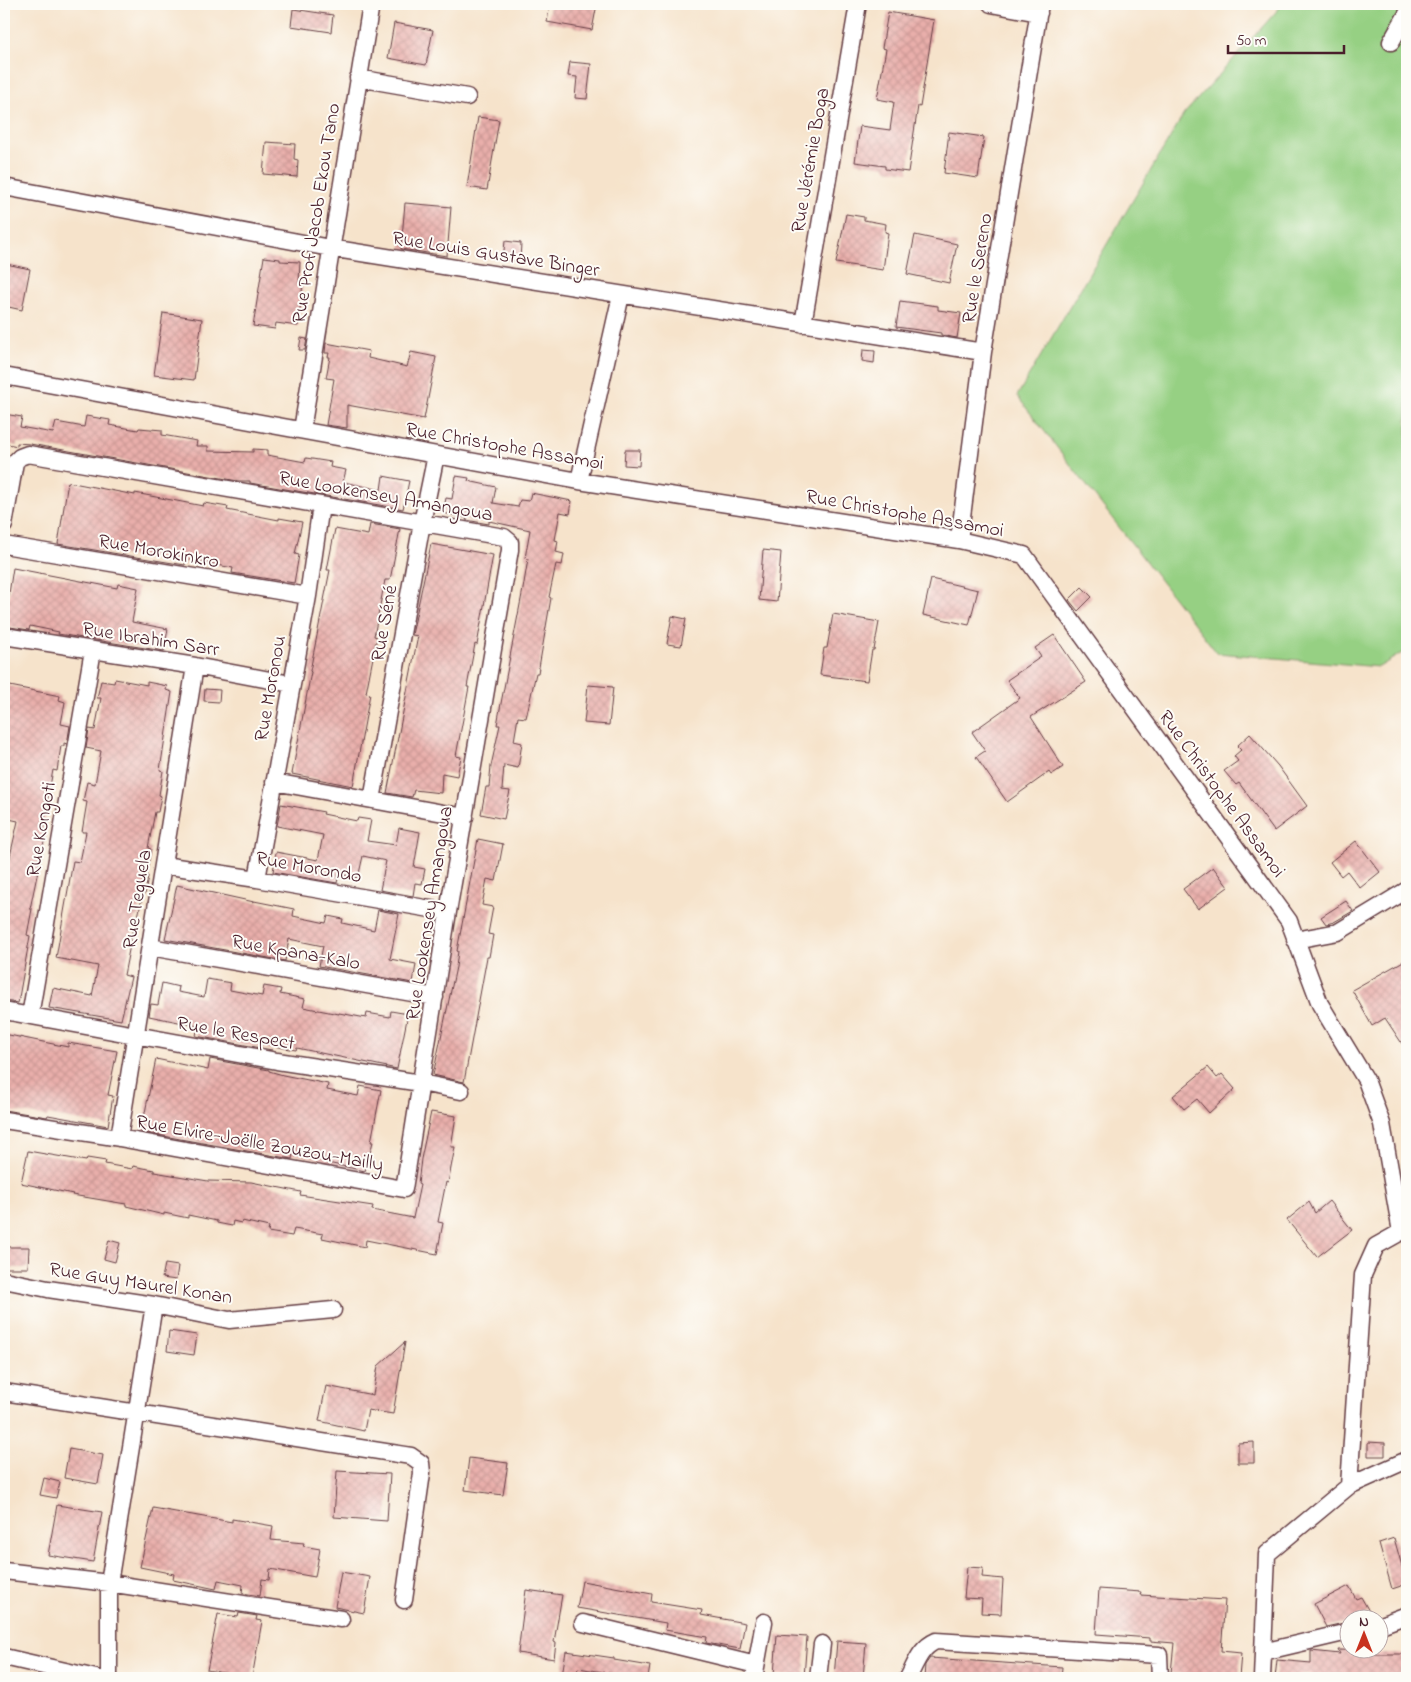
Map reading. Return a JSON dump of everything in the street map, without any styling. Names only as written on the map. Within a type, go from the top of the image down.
[{"type":"street","name":"Rue Prof Jacob Ekou Tano","points":[[302,430],[371,4]]},
{"type":"street","name":"Rue Jérémie Boga","points":[[803,324],[858,4]]},
{"type":"street","points":[[991,4],[1039,8]]},
{"type":"street","name":"Rue le Sereno","points":[[959,540],[984,352],[1039,8]]},
{"type":"street","points":[[1391,42],[1407,14]]},
{"type":"street","points":[[358,78],[466,97]]},
{"type":"street","name":"Rue Louis Gustave Binger","points":[[4,187],[330,248],[984,352]]},
{"type":"street","points":[[579,481],[621,295]]},
{"type":"street","name":"Rue Christophe Assamoi","points":[[4,376],[579,481],[959,540],[1024,555],[1289,921],[1320,1004],[1366,1080],[1382,1124],[1404,1232]]},
{"type":"street","name":"Rue Lookensey Amangoua","points":[[4,525],[15,462],[20,456],[28,454],[504,537],[510,542],[509,559],[448,912],[421,1083]]},
{"type":"street","name":"Rue Séné","points":[[372,800],[436,455]]},
{"type":"street","name":"Rue Moronou","points":[[257,879],[308,596],[321,505]]},
{"type":"street","name":"Rue Morokinkro","points":[[4,545],[308,596]]},
{"type":"street","name":"Rue Ibrahim Sarr","points":[[4,636],[195,666],[291,684]]},
{"type":"street","name":"Rue Kongoti","points":[[30,1016],[93,650]]},
{"type":"street","name":"Rue Teguela","points":[[119,1138],[195,666]]},
{"type":"street","points":[[274,782],[465,817]]},
{"type":"street","name":"Rue Morondo","points":[[163,865],[448,912]]},
{"type":"street","points":[[1295,940],[1338,932],[1407,890]]},
{"type":"street","name":"Rue Kpana-Kalo","points":[[150,947],[436,997]]},
{"type":"street","name":"Rue le Respect","points":[[4,1011],[277,1061],[461,1091]]},
{"type":"street","name":"Rue Elvire-Joëlle Zouzou-Mailly","points":[[4,1120],[119,1138],[404,1189],[421,1083]]},
{"type":"street","points":[[1349,1486],[1364,1275],[1376,1246],[1404,1232]]},
{"type":"street","name":"Rue Guy Maurel Konan","points":[[4,1280],[48,1289],[154,1305],[229,1320],[333,1310]]},
{"type":"street","points":[[109,1678],[109,1583],[154,1305]]},
{"type":"street","points":[[4,1392],[411,1456],[421,1462],[422,1473],[404,1600]]},
{"type":"street","points":[[1262,1678],[1267,1554],[1349,1486],[1407,1460]]},
{"type":"street","points":[[4,1571],[109,1583],[341,1619]]},
{"type":"street","points":[[1388,1622],[1407,1615]]},
{"type":"street","points":[[583,1623],[755,1671],[764,1622]]},
{"type":"street","points":[[1263,1652],[1338,1634]]},
{"type":"street","points":[[908,1678],[926,1645],[936,1641],[1159,1655],[1160,1678]]},
{"type":"street","points":[[818,1678],[822,1644]]},
{"type":"street","points":[[4,1657],[96,1678]]},
{"type":"green space","points":[[1283,4],[1407,4],[1407,650],[1379,667],[1217,653],[1017,396],[1184,114]]},
{"type":"building","points":[[550,4],[597,4],[592,30],[547,22]]},
{"type":"building","points":[[293,9],[333,15],[331,32],[291,26]]},
{"type":"building","points":[[888,12],[934,20],[908,172],[885,169],[885,166],[855,162],[860,126],[890,130],[894,102],[877,99],[886,49],[882,48]]},
{"type":"building","points":[[394,23],[433,30],[426,65],[388,58]]},
{"type":"building","points":[[570,62],[591,64],[587,99],[575,98],[577,77],[568,76]]},
{"type":"building","points":[[478,117],[499,120],[487,190],[467,187]]},
{"type":"building","points":[[949,132],[984,137],[978,178],[944,173]]},
{"type":"building","points":[[266,142],[295,144],[294,159],[298,160],[297,177],[263,174]]},
{"type":"building","points":[[405,203],[451,207],[447,256],[401,249]]},
{"type":"building","points":[[846,214],[886,224],[885,232],[888,233],[883,270],[836,263]]},
{"type":"building","points":[[915,235],[957,244],[949,283],[907,274]]},
{"type":"building","points":[[505,241],[521,243],[520,261],[503,260]]},
{"type":"building","points":[[264,257],[280,259],[280,261],[300,262],[299,283],[303,283],[298,326],[276,323],[275,329],[253,326]]},
{"type":"building","points":[[6,264],[30,269],[22,310],[4,306]]},
{"type":"building","points":[[900,301],[938,306],[938,310],[961,313],[957,338],[941,335],[941,333],[896,327]]},
{"type":"building","points":[[163,313],[202,319],[194,380],[154,375]]},
{"type":"building","points":[[301,338],[307,339],[305,350],[299,350]]},
{"type":"building","points":[[326,343],[369,351],[368,358],[407,367],[411,352],[436,357],[424,419],[347,405],[347,428],[326,425],[334,379],[326,378],[330,357],[328,357],[329,353],[325,353]]},
{"type":"building","points":[[863,350],[875,351],[874,363],[862,361]]},
{"type":"building","points":[[4,414],[22,417],[20,427],[53,433],[56,422],[84,427],[86,416],[110,420],[109,425],[138,430],[139,428],[162,430],[162,435],[197,441],[196,446],[208,446],[208,451],[253,452],[253,449],[267,450],[267,455],[305,462],[306,458],[331,462],[330,467],[346,470],[343,482],[381,490],[383,476],[409,481],[403,509],[30,444],[17,443],[17,446],[4,443]]},
{"type":"building","points":[[625,450],[640,450],[639,466],[624,465]]},
{"type":"building","points":[[456,476],[469,478],[468,481],[496,487],[493,503],[518,507],[520,500],[529,501],[531,493],[572,501],[570,514],[560,512],[555,540],[558,541],[556,552],[564,554],[562,565],[556,564],[549,597],[551,598],[538,673],[536,673],[526,718],[518,717],[514,741],[522,743],[518,768],[504,765],[502,790],[510,791],[504,819],[481,814],[486,787],[489,787],[491,766],[500,725],[497,725],[523,589],[528,559],[525,558],[530,530],[489,521],[489,524],[466,520],[467,518],[443,513],[446,498],[452,499]]},
{"type":"building","points":[[68,482],[203,506],[204,503],[228,507],[227,510],[279,520],[279,518],[302,522],[295,554],[299,555],[294,583],[232,573],[233,568],[186,559],[185,565],[58,544]]},
{"type":"building","points":[[370,524],[400,529],[390,580],[385,580],[374,636],[377,637],[366,693],[370,694],[353,786],[292,774],[330,570],[327,570],[335,529],[368,535]]},
{"type":"building","points":[[431,544],[493,555],[477,645],[475,644],[467,687],[469,687],[456,756],[461,757],[457,776],[442,773],[441,793],[414,790],[412,797],[387,793],[418,636],[412,635]]},
{"type":"building","points":[[763,550],[781,552],[777,602],[759,600]]},
{"type":"building","points":[[13,568],[117,588],[118,584],[138,588],[132,622],[168,629],[164,651],[58,634],[59,632],[30,626],[29,630],[4,626]]},
{"type":"building","points":[[931,579],[978,590],[969,625],[923,615]]},
{"type":"building","points":[[1082,587],[1092,597],[1078,611],[1069,600]]},
{"type":"building","points":[[833,614],[879,622],[867,681],[820,675],[824,648],[827,648]]},
{"type":"building","points":[[672,616],[686,619],[681,646],[667,644]]},
{"type":"building","points":[[1054,635],[1086,682],[1031,717],[1063,767],[1051,775],[1049,772],[1007,802],[976,757],[985,751],[972,732],[1020,698],[1007,680],[1041,657],[1035,648]]},
{"type":"building","points":[[115,679],[147,685],[147,682],[167,686],[166,690],[172,692],[160,770],[163,771],[159,795],[161,796],[158,812],[155,812],[148,848],[151,849],[145,894],[143,893],[138,917],[135,916],[124,975],[131,977],[121,1020],[49,1008],[53,988],[92,996],[98,966],[56,958],[73,861],[80,862],[86,832],[82,832],[87,802],[83,801],[87,782],[95,784],[101,751],[86,748],[89,729],[95,730],[101,698],[97,698],[101,681],[114,683]]},
{"type":"building","points":[[5,685],[60,696],[59,700],[65,702],[61,724],[70,726],[67,744],[64,743],[64,746],[61,746],[57,771],[53,770],[43,831],[46,832],[30,909],[32,909],[27,935],[30,936],[18,1003],[4,1001],[4,873],[6,874],[18,821],[4,818]]},
{"type":"building","points":[[588,685],[613,687],[609,725],[584,723]]},
{"type":"building","points":[[205,689],[220,690],[219,702],[204,701]]},
{"type":"building","points":[[1250,734],[1278,766],[1307,806],[1274,831],[1239,783],[1236,785],[1224,771],[1238,761],[1234,756],[1241,750],[1237,746]]},
{"type":"building","points":[[281,804],[324,812],[323,814],[357,821],[358,818],[371,820],[367,841],[396,845],[399,828],[420,832],[414,867],[425,869],[422,884],[415,883],[413,896],[380,890],[386,861],[363,856],[358,878],[339,874],[337,883],[273,872],[276,852],[318,860],[323,835],[277,826]]},
{"type":"building","points":[[478,839],[503,844],[496,881],[487,879],[482,905],[493,907],[488,934],[493,935],[489,957],[487,957],[464,1082],[433,1075],[456,967],[457,951]]},
{"type":"building","points":[[1356,841],[1380,872],[1360,888],[1347,871],[1341,876],[1330,862]]},
{"type":"building","points":[[1213,867],[1228,887],[1198,909],[1183,889]]},
{"type":"building","points":[[177,885],[294,909],[293,916],[326,923],[328,916],[343,919],[342,923],[374,930],[378,910],[399,914],[390,959],[416,964],[413,983],[319,966],[323,946],[289,939],[285,961],[165,939]]},
{"type":"building","points":[[1346,901],[1353,911],[1334,922],[1326,924],[1321,917]]},
{"type":"building","points":[[1407,959],[1407,1051],[1385,1018],[1372,1026],[1352,990]]},
{"type":"building","points":[[207,979],[231,983],[230,990],[262,996],[264,986],[281,989],[280,994],[305,999],[303,1007],[339,1014],[366,1018],[367,1013],[390,1017],[391,1011],[408,1014],[397,1069],[297,1048],[296,1050],[273,1046],[272,1050],[196,1036],[198,1026],[149,1016],[151,1004],[158,1005],[162,983],[179,987],[178,992],[204,997]]},
{"type":"building","points":[[4,1034],[68,1047],[68,1043],[117,1051],[108,1095],[113,1096],[108,1126],[48,1115],[47,1117],[4,1110],[4,1098],[10,1068],[4,1067]]},
{"type":"building","points":[[156,1059],[208,1070],[210,1059],[328,1084],[327,1090],[358,1096],[360,1086],[381,1090],[371,1142],[373,1142],[365,1171],[293,1154],[292,1159],[141,1132]]},
{"type":"building","points":[[1208,1067],[1217,1078],[1222,1074],[1235,1089],[1209,1113],[1197,1099],[1184,1109],[1173,1096]]},
{"type":"building","points":[[431,1112],[456,1116],[451,1147],[455,1147],[438,1222],[443,1223],[437,1254],[366,1240],[365,1247],[322,1238],[323,1234],[294,1229],[292,1236],[268,1232],[269,1227],[242,1221],[241,1223],[233,1221],[232,1226],[188,1215],[188,1218],[164,1213],[164,1215],[126,1206],[126,1204],[72,1195],[21,1183],[28,1151],[86,1161],[87,1158],[106,1161],[105,1164],[132,1169],[133,1166],[154,1170],[154,1172],[208,1181],[251,1182],[301,1192],[300,1195],[373,1206],[372,1210],[413,1218],[420,1185],[418,1184],[421,1159]]},
{"type":"building","points":[[1329,1201],[1352,1230],[1317,1257],[1287,1220],[1309,1202],[1315,1213]]},
{"type":"building","points":[[109,1240],[120,1243],[115,1262],[104,1259]]},
{"type":"building","points":[[4,1247],[29,1247],[28,1268],[4,1268]]},
{"type":"building","points":[[165,1264],[178,1266],[176,1280],[162,1278]]},
{"type":"building","points":[[169,1331],[197,1335],[194,1355],[167,1351]]},
{"type":"building","points":[[405,1342],[393,1414],[368,1410],[364,1431],[319,1421],[326,1386],[373,1395],[378,1366]]},
{"type":"building","points":[[1254,1442],[1254,1463],[1238,1463],[1238,1443]]},
{"type":"building","points":[[1368,1442],[1385,1443],[1385,1456],[1368,1456]]},
{"type":"building","points":[[69,1449],[103,1455],[98,1484],[64,1478]]},
{"type":"building","points":[[469,1458],[508,1463],[503,1495],[465,1490]]},
{"type":"building","points":[[337,1471],[390,1474],[387,1521],[334,1517]]},
{"type":"building","points":[[44,1478],[60,1482],[56,1498],[40,1495]]},
{"type":"building","points":[[57,1505],[102,1512],[93,1562],[48,1555]]},
{"type":"building","points":[[153,1508],[232,1522],[232,1519],[273,1526],[271,1540],[304,1543],[303,1546],[320,1549],[315,1577],[270,1569],[269,1580],[262,1579],[260,1596],[242,1593],[243,1585],[218,1580],[216,1589],[173,1580],[174,1574],[140,1567]]},
{"type":"building","points":[[1394,1538],[1407,1584],[1392,1589],[1379,1543]]},
{"type":"building","points":[[967,1567],[983,1568],[982,1577],[1003,1579],[1001,1614],[981,1613],[982,1599],[964,1598]]},
{"type":"building","points":[[341,1572],[370,1577],[364,1613],[335,1607]]},
{"type":"building","points":[[582,1581],[652,1594],[651,1602],[702,1610],[701,1615],[745,1623],[740,1649],[706,1643],[707,1637],[665,1630],[666,1623],[577,1608]]},
{"type":"building","points":[[1349,1586],[1356,1599],[1361,1597],[1368,1610],[1338,1610],[1338,1624],[1326,1627],[1314,1604]]},
{"type":"building","points":[[1099,1589],[1141,1592],[1140,1595],[1225,1600],[1221,1651],[1241,1653],[1239,1678],[1214,1678],[1214,1676],[1171,1673],[1174,1643],[1150,1641],[1150,1638],[1096,1634]]},
{"type":"building","points":[[526,1590],[562,1595],[554,1642],[556,1643],[554,1659],[518,1653]]},
{"type":"building","points":[[239,1613],[257,1616],[256,1620],[262,1621],[252,1678],[207,1670],[218,1614],[238,1617]]},
{"type":"building","points":[[777,1635],[807,1637],[804,1677],[774,1675]]},
{"type":"building","points":[[837,1641],[866,1643],[863,1678],[834,1678]]},
{"type":"building","points":[[566,1651],[614,1658],[614,1660],[650,1666],[648,1678],[621,1678],[621,1675],[578,1668],[576,1677],[562,1675]]},
{"type":"building","points":[[1311,1651],[1338,1654],[1338,1660],[1388,1660],[1388,1654],[1407,1654],[1407,1678],[1348,1678],[1303,1675],[1302,1678],[1275,1678],[1277,1660],[1311,1663]]},
{"type":"building","points":[[930,1658],[1062,1667],[1061,1678],[924,1678],[925,1665]]}]
